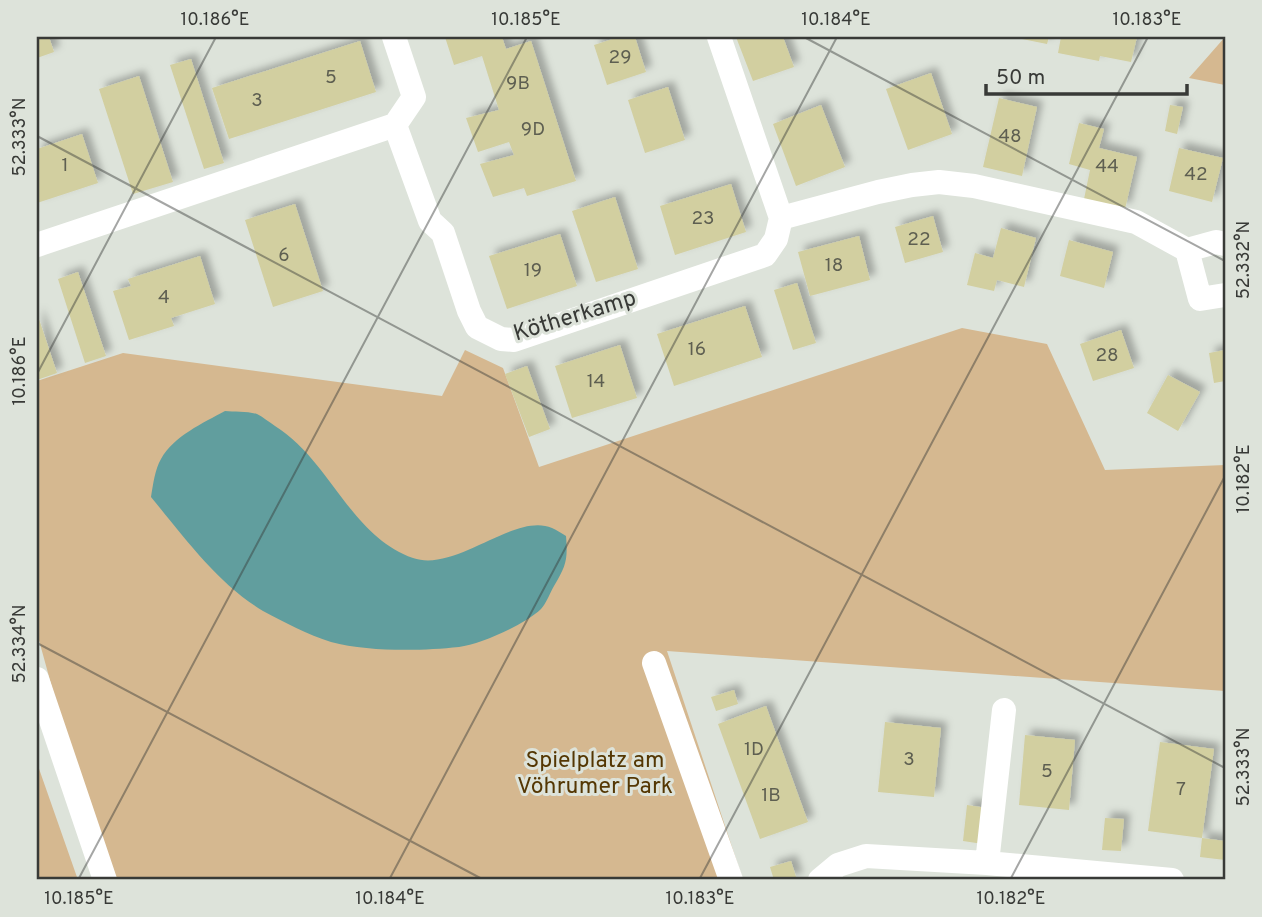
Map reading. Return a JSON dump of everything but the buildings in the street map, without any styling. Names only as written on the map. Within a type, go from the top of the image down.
[{"type":"street","points":[[37,245],[395,125],[414,97],[394,37]]},
{"type":"street","points":[[719,37],[781,218],[901,187],[939,182],[974,186],[1136,222],[1187,250],[1216,242],[1225,244]]},
{"type":"street","name":"Kötherkamp","points":[[395,125],[429,221],[443,233],[469,311],[477,327],[501,339],[514,340],[765,255],[776,239],[781,218]]},
{"type":"street","points":[[1187,250],[1200,299],[1225,295]]},
{"type":"street","points":[[654,663],[731,880]]},
{"type":"street","points":[[37,679],[105,880]]},
{"type":"street","points":[[987,863],[1004,710]]},
{"type":"street","points":[[820,880],[838,865],[866,856],[987,863],[1172,880]]},
{"type":"green space","points":[[1225,37],[1225,85],[1189,78]]},
{"type":"green space","name":"Spielplatz am Vöhrumer Park","points":[[962,328],[1047,344],[1105,470],[1225,465],[1225,691],[667,651],[743,880],[105,880],[37,633],[37,381],[123,353],[442,396],[465,350],[503,368],[539,467]]},
{"type":"green space","points":[[37,763],[78,880],[37,880]]},
{"type":"water","points":[[225,411],[257,414],[275,426],[311,458],[356,516],[373,533],[391,547],[413,558],[430,560],[448,557],[503,534],[537,525],[552,528],[566,536],[565,562],[545,604],[524,621],[479,642],[459,647],[412,650],[362,648],[331,642],[263,611],[216,574],[151,497],[157,467],[173,443]]}]
